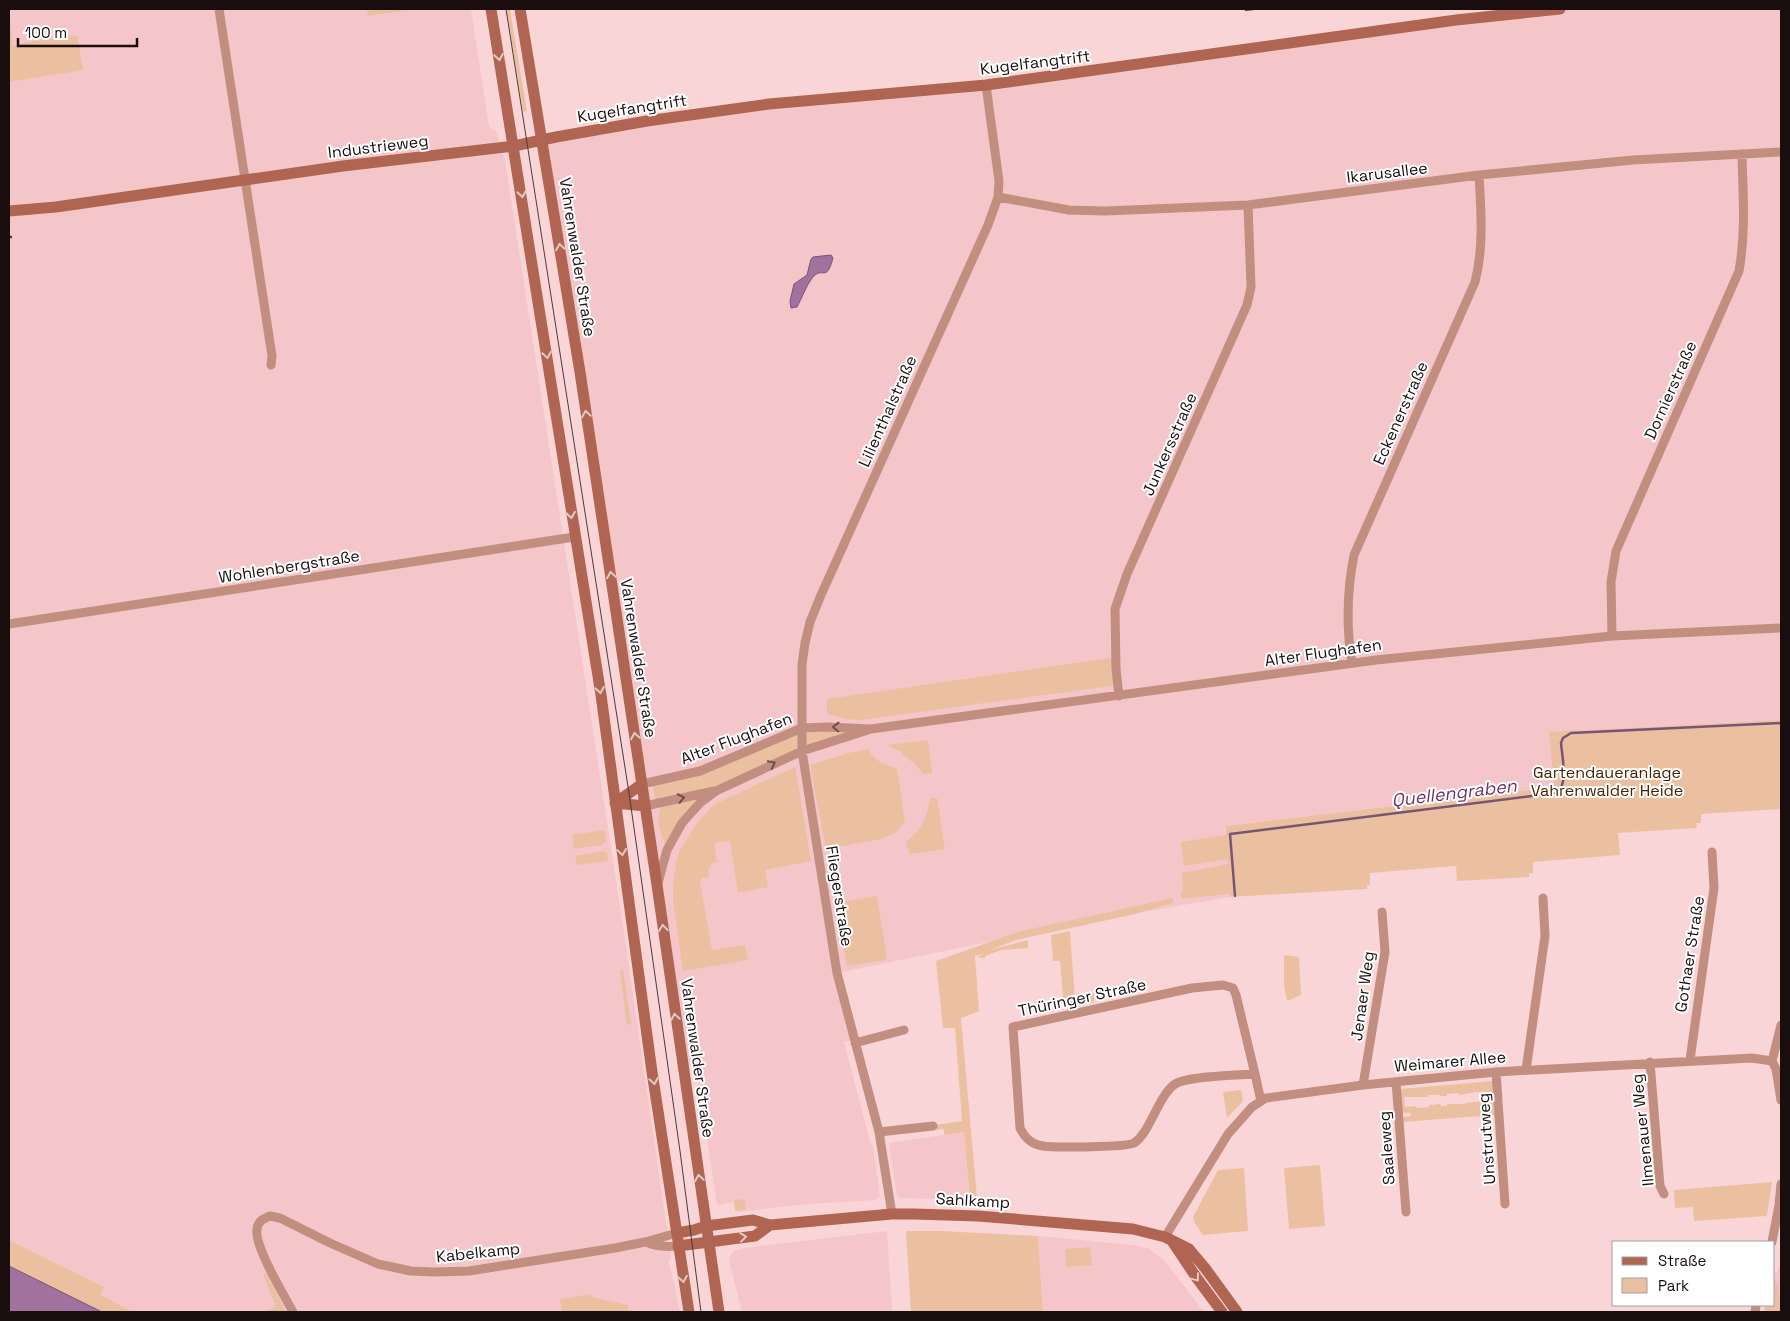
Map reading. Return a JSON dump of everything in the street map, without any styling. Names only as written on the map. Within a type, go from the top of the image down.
[{"type":"main road","points":[[491,9],[601,695],[652,1072],[689,1312]]},
{"type":"main road","name":"Vahrenwalder Straße","points":[[520,9],[580,372],[719,1312]]},
{"type":"main road","name":"Kugelfangtrift","points":[[514,146],[542,139],[647,121],[769,104],[986,85],[1438,23],[1560,9]]},
{"type":"main road","name":"Industrieweg","points":[[9,211],[56,207],[246,180],[514,146]]},
{"type":"main road","points":[[615,803],[642,784]]},
{"type":"main road","points":[[615,803],[645,806]]},
{"type":"main road","name":"Sahlkamp","points":[[676,1233],[706,1226],[753,1220],[770,1225],[892,1214],[978,1216],[1133,1229],[1184,1245],[1193,1253],[1234,1307],[1242,1312]]},
{"type":"main road","name":"Sahlkamp","points":[[678,1246],[755,1236],[770,1225]]},
{"type":"main road","points":[[1169,1239],[1222,1312]]},
{"type":"street","points":[[219,9],[272,356],[271,365]]},
{"type":"street","name":"Lilienthalstraße","points":[[802,751],[802,665],[810,622],[988,225],[998,197],[998,169],[986,85]]},
{"type":"street","name":"Ikarusallee","points":[[998,197],[1069,210],[1105,211],[1248,205],[1479,175],[1643,159],[1781,152]]},
{"type":"street","name":"Dornierstraße","points":[[1612,636],[1610,582],[1616,551],[1739,270],[1744,226],[1742,154]]},
{"type":"street","name":"Eckenerstraße","points":[[1352,663],[1348,627],[1348,587],[1354,555],[1475,282],[1480,264],[1481,250],[1479,175]]},
{"type":"street","name":"Junkersstraße","points":[[1119,696],[1116,669],[1115,609],[1127,574],[1247,305],[1251,279],[1248,205]]},
{"type":"street","name":"Wohlenbergstraße","points":[[9,624],[574,536]]},
{"type":"street","name":"Alter Flughafen","points":[[642,784],[700,770],[802,728],[871,729],[1352,663],[1612,636],[1781,628]]},
{"type":"street","name":"Alter Flughafen","points":[[645,806],[716,790],[802,751],[871,729]]},
{"type":"street","name":"Fliegerstraße","points":[[802,751],[837,973],[879,1132],[892,1214]]},
{"type":"street","name":"Alter Flughafen","points":[[657,886],[667,850],[677,831],[690,813],[716,790]]},
{"type":"street","name":"Gothaer Straße","points":[[1690,1060],[1714,888],[1712,852]]},
{"type":"street","points":[[1526,1070],[1546,936],[1543,898]]},
{"type":"street","name":"Jenaer Weg","points":[[1363,1085],[1385,952],[1382,912]]},
{"type":"street","name":"Thüringer Straße","points":[[1255,1074],[1187,1080],[1176,1084],[1167,1093],[1140,1138],[1133,1144],[1118,1147],[1043,1146],[1025,1138],[1020,1128],[1013,1027],[1192,988],[1223,986],[1233,988],[1236,994],[1255,1074],[1261,1101]]},
{"type":"street","points":[[1781,1025],[1772,1061],[1776,1069],[1781,1100]]},
{"type":"street","points":[[856,1043],[904,1030]]},
{"type":"street","name":"Weimarer Allee","points":[[1169,1239],[1228,1134],[1252,1107],[1261,1101],[1287,1095],[1363,1085],[1496,1072],[1690,1060],[1752,1058],[1772,1061]]},
{"type":"street","name":"Ilmenauer Weg","points":[[1650,1062],[1660,1186],[1664,1194]]},
{"type":"street","name":"Unstrutweg","points":[[1496,1072],[1505,1204]]},
{"type":"street","name":"Saaleweg","points":[[1396,1082],[1406,1212]]},
{"type":"street","points":[[879,1132],[933,1126]]},
{"type":"street","points":[[1772,1241],[1781,1184]]},
{"type":"street","name":"Kabelkamp","points":[[293,1312],[259,1244],[257,1230],[259,1223],[270,1216],[280,1218],[378,1264],[411,1271],[469,1270],[646,1242],[676,1233]]},
{"type":"street","name":"Kabelkamp","points":[[646,1242],[666,1247],[678,1246]]},
{"type":"shaded area","points":[[9,9],[471,9],[489,127],[496,131],[505,160],[624,932],[671,1257],[668,1262],[680,1312],[133,1312],[101,1295],[104,1287],[9,1240]]},
{"type":"shaded area","points":[[1560,9],[1781,9],[1781,720],[1550,732],[1554,787],[1226,826],[1230,897],[1091,921],[837,973],[855,1040],[844,1042],[871,1145],[873,1145],[880,1196],[876,1200],[808,1204],[736,1212],[734,1202],[717,1205],[696,1064],[682,1066],[542,139],[647,121],[933,91]]},
{"type":"shaded area","points":[[831,255],[833,258],[828,270],[816,274],[812,278],[797,307],[791,308],[790,301],[794,284],[807,275],[811,259],[813,257]]},
{"type":"shaded area","points":[[964,1132],[970,1200],[900,1198],[897,1196],[889,1143]]},
{"type":"shaded area","points":[[887,1231],[892,1312],[742,1312],[729,1260],[733,1251],[744,1248]]},
{"type":"shaded area","points":[[1038,1236],[1148,1248],[1165,1261],[1204,1312],[1043,1312]]},
{"type":"shaded area","points":[[9,1266],[102,1312],[9,1312]]},
{"type":"shaded area","points":[[1778,1267],[1781,1267],[1780,1298],[1775,1281],[1775,1272],[1777,1273]]},
{"type":"green space","points":[[367,9],[414,9],[368,16]]},
{"type":"green space","points":[[506,9],[510,9],[527,111],[523,112]]},
{"type":"green space","points":[[9,13],[13,45],[20,47],[23,43],[77,35],[83,70],[9,82]]},
{"type":"green space","points":[[1116,657],[1118,685],[861,720],[846,719],[827,714],[827,699]]},
{"type":"green space","name":"Gartendaueranlage Vahrenwalder Heide","points":[[1781,720],[1781,809],[1701,814],[1701,823],[1696,823],[1697,828],[1618,833],[1620,855],[1533,862],[1533,873],[1529,873],[1529,877],[1457,881],[1456,866],[1370,873],[1370,885],[1367,885],[1367,889],[1230,897],[1229,894],[1181,899],[1181,892],[1183,891],[1182,873],[1228,864],[1227,859],[1184,866],[1181,842],[1226,835],[1226,826],[1554,787],[1549,732]]},
{"type":"green space","points":[[802,728],[871,729],[822,744],[701,802],[667,850],[658,820],[661,803],[656,803],[652,782],[700,771]]},
{"type":"green space","points":[[928,740],[932,773],[923,774],[902,752],[886,745]]},
{"type":"green space","points":[[868,749],[876,759],[897,769],[905,822],[895,833],[882,839],[826,849],[810,765]]},
{"type":"green space","points":[[795,767],[811,861],[765,870],[768,887],[738,893],[730,841],[714,843],[717,862],[713,863],[708,870],[709,877],[702,878],[700,881],[712,950],[745,945],[748,960],[683,971],[673,901],[676,862],[680,850],[700,819],[715,804]]},
{"type":"green space","points":[[930,798],[937,798],[945,849],[910,854],[906,842],[923,823]]},
{"type":"green space","points":[[604,830],[606,842],[601,845],[574,849],[572,835]]},
{"type":"green space","points":[[604,851],[607,853],[608,861],[577,865],[575,856]]},
{"type":"green space","points":[[877,896],[887,960],[847,966],[836,903]]},
{"type":"green space","points":[[1173,898],[1173,903],[1135,914],[1016,940],[990,950],[1028,940],[1028,948],[1001,950],[985,956],[985,958],[977,957],[985,953],[975,956],[979,1011],[961,1018],[977,1198],[970,1200],[964,1132],[944,1135],[944,1129],[936,1130],[935,1125],[962,1121],[955,1028],[943,1028],[936,961],[1021,931]]},
{"type":"green space","points":[[1070,931],[1075,1001],[1090,1000],[1090,994],[1094,993],[1094,1002],[1064,1008],[1060,961],[1053,961],[1051,935]]},
{"type":"green space","points":[[1284,955],[1299,957],[1301,995],[1287,1001],[1284,986]]},
{"type":"green space","points":[[620,970],[623,970],[631,1024],[627,1025]]},
{"type":"green space","points":[[1493,1081],[1496,1113],[1494,1115],[1403,1122],[1403,1117],[1411,1116],[1411,1113],[1404,1113],[1402,1111],[1400,1089]],"holes":[[[1489,1092],[1490,1102],[1447,1104],[1447,1106],[1441,1106],[1440,1104],[1417,1108],[1416,1106],[1405,1107],[1404,1097],[1447,1096],[1447,1094],[1458,1093],[1459,1095]]]},
{"type":"green space","points":[[1241,1090],[1243,1101],[1227,1118],[1223,1092]]},
{"type":"green space","points":[[1320,1165],[1325,1226],[1289,1229],[1284,1168]]},
{"type":"green space","points":[[1244,1168],[1248,1231],[1203,1235],[1194,1222],[1193,1217],[1218,1170]]},
{"type":"green space","points":[[1772,1182],[1767,1216],[1694,1221],[1693,1207],[1675,1208],[1674,1190]]},
{"type":"green space","points":[[734,1199],[745,1200],[746,1210],[735,1211]]},
{"type":"green space","points":[[906,1231],[1038,1236],[1043,1312],[911,1312]]},
{"type":"green space","points":[[9,1240],[104,1287],[101,1295],[133,1312],[102,1312],[9,1266]]},
{"type":"green space","points":[[1090,1247],[1092,1265],[1066,1267],[1065,1249]]},
{"type":"green space","points":[[266,1273],[286,1312],[264,1312],[276,1307],[263,1274]]},
{"type":"green space","points":[[1775,1281],[1780,1290],[1778,1290],[1781,1297],[1781,1312],[1767,1312],[1764,1309],[1765,1306],[1775,1306]]},
{"type":"green space","points":[[591,1294],[592,1297],[628,1305],[628,1311],[633,1310],[633,1312],[562,1312],[560,1299]]},
{"type":"waterway","points":[[1246,10],[1253,9]]},
{"type":"waterway","name":"Quellengraben","points":[[1235,896],[1230,834],[1556,793],[1560,789],[1564,778],[1561,743],[1563,738],[1571,733],[1781,723]]},
{"type":"tram line","points":[[506,9],[629,793],[701,1312]]}]
